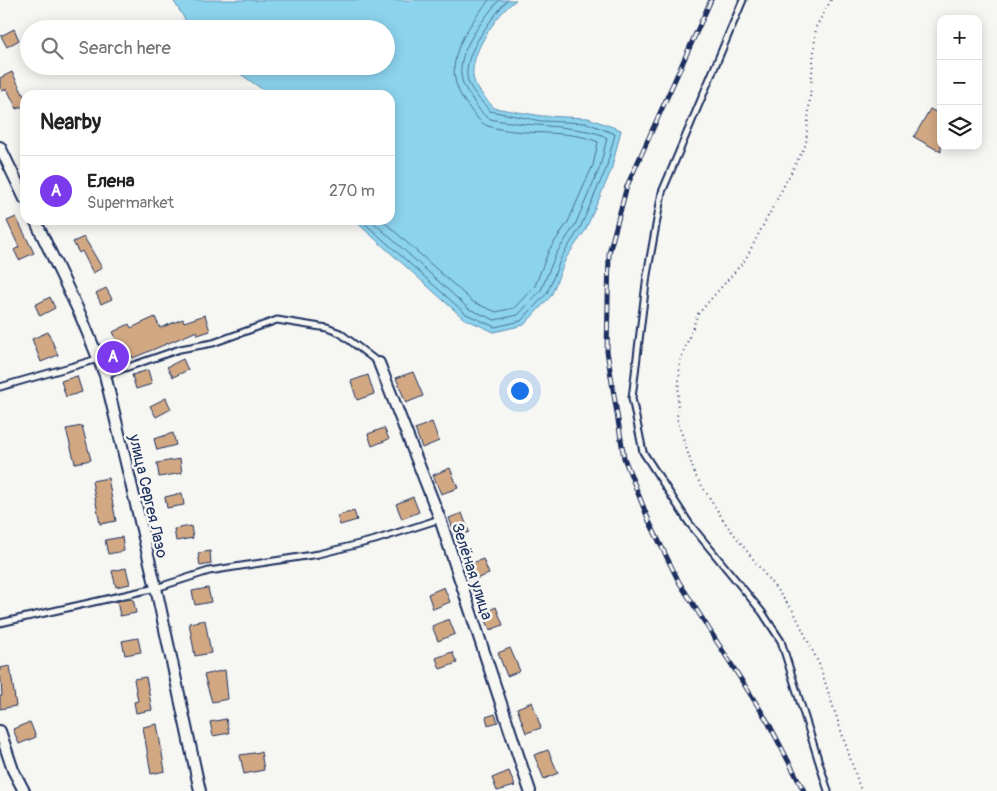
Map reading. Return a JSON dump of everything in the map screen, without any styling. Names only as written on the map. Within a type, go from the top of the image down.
[{"type":"street","points":[[0,148],[20,189]]},
{"type":"street","name":"улица Сергея Лазо","points":[[37,225],[80,314],[105,375],[156,588],[200,791]]},
{"type":"street","name":"Зелёная улица","points":[[379,363],[440,520],[530,791]]},
{"type":"street","points":[[0,731],[13,770],[24,791]]},
{"type":"lane","points":[[743,0],[662,192],[647,275],[632,398],[643,452],[689,523],[762,612],[781,641],[828,791]]},
{"type":"lane","points":[[105,375],[180,349],[213,343],[277,320],[327,328],[340,333],[379,363]]},
{"type":"lane","points":[[0,387],[98,359]]},
{"type":"lane","points":[[0,623],[156,588],[209,571],[319,554],[388,537],[440,520]]},
{"type":"path","points":[[831,0],[816,27],[806,144],[745,260],[698,314],[680,361],[677,419],[695,475],[726,524],[794,612],[819,664],[861,791]]},
{"type":"water","points":[[173,0],[516,0],[500,15],[478,50],[473,73],[479,90],[494,108],[542,116],[588,118],[621,130],[611,171],[585,231],[566,258],[551,296],[524,325],[494,332],[463,318],[360,225],[395,225],[395,90],[262,90],[242,75],[395,75],[395,20],[185,20]]},
{"type":"building","points":[[14,29],[19,40],[7,47],[1,36]]},
{"type":"building","points":[[12,72],[21,90],[20,108],[17,109],[7,89],[2,91],[0,78]]},
{"type":"building","points":[[930,109],[937,113],[937,150],[914,137]]},
{"type":"building","points":[[16,217],[34,253],[19,260],[14,250],[19,247],[7,221]]},
{"type":"building","points":[[84,237],[102,268],[93,273],[82,251],[79,253],[73,242]]},
{"type":"building","points":[[106,288],[112,299],[101,304],[96,293]]},
{"type":"building","points":[[50,297],[55,308],[40,316],[35,305]]},
{"type":"building","points":[[205,315],[210,331],[198,335],[197,331],[133,358],[132,356],[111,364],[107,351],[120,346],[113,332],[129,324],[131,328],[155,317],[160,328],[183,319],[184,322]]},
{"type":"building","points":[[48,332],[58,355],[41,362],[32,339]]},
{"type":"building","points":[[183,359],[188,370],[173,377],[167,367]]},
{"type":"building","points":[[148,370],[152,384],[136,389],[132,375]]},
{"type":"building","points":[[413,372],[423,396],[406,403],[396,378]]},
{"type":"building","points":[[368,375],[374,394],[357,400],[351,381]]},
{"type":"building","points":[[77,376],[82,392],[66,397],[61,381]]},
{"type":"building","points":[[166,398],[171,409],[156,417],[150,406]]},
{"type":"building","points":[[432,422],[439,441],[422,448],[415,429]]},
{"type":"building","points":[[82,426],[91,460],[75,463],[66,429]]},
{"type":"building","points":[[384,428],[389,439],[372,446],[368,434]]},
{"type":"building","points":[[173,433],[176,445],[157,450],[154,439]]},
{"type":"building","points":[[180,459],[182,473],[159,477],[157,463]]},
{"type":"building","points":[[450,468],[458,488],[441,494],[433,475]]},
{"type":"building","points":[[108,478],[116,521],[100,524],[92,481]]},
{"type":"building","points":[[182,493],[184,505],[167,508],[165,497]]},
{"type":"building","points":[[413,497],[419,512],[402,519],[396,504]]},
{"type":"building","points":[[354,511],[357,520],[340,525],[337,516]]},
{"type":"building","points":[[462,513],[469,532],[456,537],[449,518]]},
{"type":"building","points":[[191,526],[193,538],[176,541],[174,529]]},
{"type":"building","points":[[122,537],[124,551],[108,554],[105,540]]},
{"type":"building","points":[[210,551],[211,564],[200,566],[198,553]]},
{"type":"building","points":[[483,559],[489,574],[473,580],[467,565]]},
{"type":"building","points":[[126,568],[130,584],[116,587],[112,571]]},
{"type":"building","points":[[444,587],[450,602],[433,609],[428,594]]},
{"type":"building","points":[[208,588],[211,602],[195,605],[192,591]]},
{"type":"building","points":[[133,599],[136,613],[120,616],[117,601]]},
{"type":"building","points":[[496,607],[503,625],[490,630],[483,613]]},
{"type":"building","points":[[449,619],[455,634],[438,641],[432,626]]},
{"type":"building","points":[[205,620],[211,653],[195,656],[189,623]]},
{"type":"building","points":[[138,638],[141,652],[125,655],[122,641]]},
{"type":"building","points":[[510,648],[520,671],[507,676],[498,653]]},
{"type":"building","points":[[452,652],[457,663],[440,669],[436,658]]},
{"type":"building","points":[[10,666],[16,706],[0,709],[0,696],[2,696],[0,668]]},
{"type":"building","points":[[225,670],[228,699],[212,702],[204,675]]},
{"type":"building","points":[[146,677],[152,710],[136,713],[134,702],[138,701],[134,679]]},
{"type":"building","points":[[532,702],[541,728],[526,733],[517,708]]},
{"type":"building","points":[[495,714],[498,722],[488,725],[486,717]]},
{"type":"building","points":[[226,719],[229,733],[213,736],[210,722]]},
{"type":"building","points":[[30,722],[36,737],[19,744],[13,729]]},
{"type":"building","points":[[157,724],[165,771],[151,774],[143,727]]},
{"type":"building","points":[[548,750],[558,773],[544,779],[534,755]]},
{"type":"building","points":[[261,752],[264,770],[244,774],[240,755]]},
{"type":"building","points":[[509,771],[515,786],[497,791],[492,778]]},
{"type":"railway","points":[[711,0],[627,186],[609,253],[607,351],[624,458],[649,521],[679,582],[768,722],[804,791]]},
{"type":"place","name":"Елена","points":[[113,357]]}]
